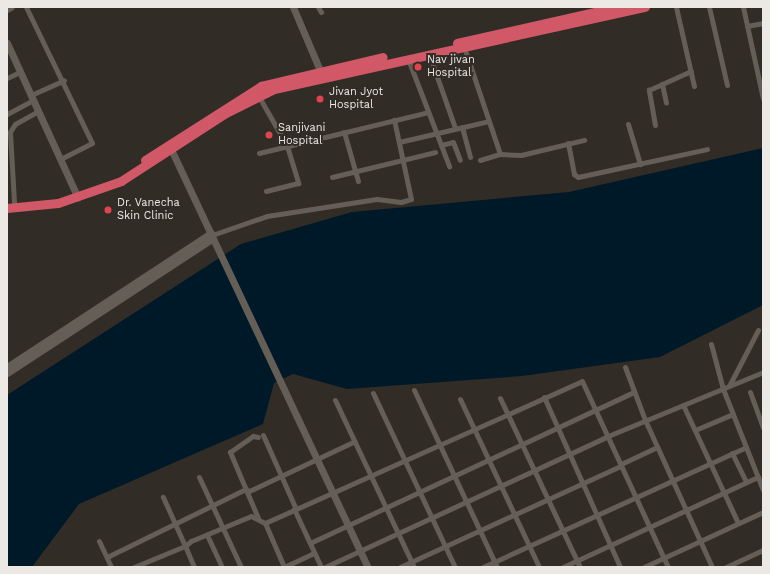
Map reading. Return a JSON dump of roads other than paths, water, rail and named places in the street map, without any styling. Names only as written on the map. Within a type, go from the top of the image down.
[{"type":"highway","points":[[7,208],[77,196],[118,178],[258,95],[321,74],[617,7]]},
{"type":"highway","points":[[170,146],[261,86],[464,47],[645,7]]},
{"type":"highway","points":[[11,202],[77,196]]},
{"type":"street","points":[[7,9],[11,7]]},
{"type":"street","points":[[26,7],[64,80],[92,144],[60,159]]},
{"type":"street","points":[[293,7],[321,74]]},
{"type":"street","points":[[676,7],[694,86]]},
{"type":"street","points":[[709,7],[727,85]]},
{"type":"street","points":[[742,7],[763,100]]},
{"type":"street","points":[[747,26],[763,23]]},
{"type":"street","points":[[7,43],[77,196]]},
{"type":"street","points":[[464,47],[500,154]]},
{"type":"street","points":[[429,54],[455,128]]},
{"type":"street","points":[[408,58],[449,166]]},
{"type":"street","points":[[655,125],[647,93],[662,84],[691,71]]},
{"type":"street","points":[[7,78],[20,72]]},
{"type":"street","points":[[7,114],[64,80]]},
{"type":"street","points":[[662,84],[666,103]]},
{"type":"street","points":[[258,95],[287,146],[298,183],[266,191]]},
{"type":"street","points":[[11,202],[10,132],[15,124],[38,112]]},
{"type":"street","points":[[259,153],[428,112]]},
{"type":"street","points":[[7,367],[212,236],[267,216],[377,199],[407,201],[412,193],[394,120]]},
{"type":"street","points":[[399,142],[436,132],[489,121]]},
{"type":"street","points":[[628,124],[640,164]]},
{"type":"street","points":[[462,127],[470,157]]},
{"type":"street","points":[[344,132],[358,181]]},
{"type":"street","points":[[480,160],[500,154],[521,155],[584,140]]},
{"type":"street","points":[[441,145],[453,142],[460,160]]},
{"type":"street","points":[[568,143],[575,176],[640,164],[707,149]]},
{"type":"street","points":[[170,146],[368,567]]},
{"type":"street","points":[[332,177],[435,152]]},
{"type":"street","points":[[7,374],[212,236]]},
{"type":"street","points":[[729,386],[758,330]]},
{"type":"street","points":[[711,344],[723,389],[763,490]]},
{"type":"street","points":[[625,367],[645,420],[712,567]]},
{"type":"street","points":[[324,567],[608,436],[763,372]]},
{"type":"street","points":[[265,523],[507,413],[582,381],[668,567]]},
{"type":"street","points":[[414,390],[496,564]]},
{"type":"street","points":[[310,543],[419,489],[634,392]]},
{"type":"street","points":[[750,392],[763,428]]},
{"type":"street","points":[[373,393],[455,567]]},
{"type":"street","points":[[544,397],[620,567]]},
{"type":"street","points":[[500,398],[580,567]]},
{"type":"street","points":[[460,399],[539,567]]},
{"type":"street","points":[[335,400],[413,564]]},
{"type":"street","points":[[683,405],[738,524]]},
{"type":"street","points":[[695,430],[733,414]]},
{"type":"street","points":[[258,518],[230,452],[253,436],[261,436],[282,476],[321,567]]},
{"type":"street","points":[[107,558],[212,505],[282,476],[355,441]]},
{"type":"street","points":[[400,567],[413,564],[446,546],[515,515],[657,447]]},
{"type":"street","points":[[483,567],[496,564],[563,530],[746,447]]},
{"type":"street","points":[[732,453],[746,482]]},
{"type":"street","points":[[199,477],[241,567]]},
{"type":"street","points":[[563,567],[758,477]]},
{"type":"street","points":[[163,496],[194,567]]},
{"type":"street","points":[[644,567],[763,512]]},
{"type":"street","points":[[137,566],[251,516],[258,518],[265,523],[284,567],[314,553]]},
{"type":"street","points":[[207,535],[222,567]]},
{"type":"street","points":[[99,541],[111,567]]},
{"type":"street","points":[[726,567],[763,550]]},
{"type":"water","points":[[763,148],[763,305],[660,357],[522,376],[347,389],[293,374],[274,383],[263,424],[79,504],[32,567],[7,567],[7,395],[241,244],[352,212],[569,192]]},
{"type":"place","name":"Nav jivan Hospital","points":[[418,67]]},
{"type":"place","name":"Jivan Jyot Hospital","points":[[320,99]]},
{"type":"place","name":"Sanjivani Hospital","points":[[269,135]]},
{"type":"place","name":"Dr. Vanecha Skin Clinic","points":[[108,210]]}]
